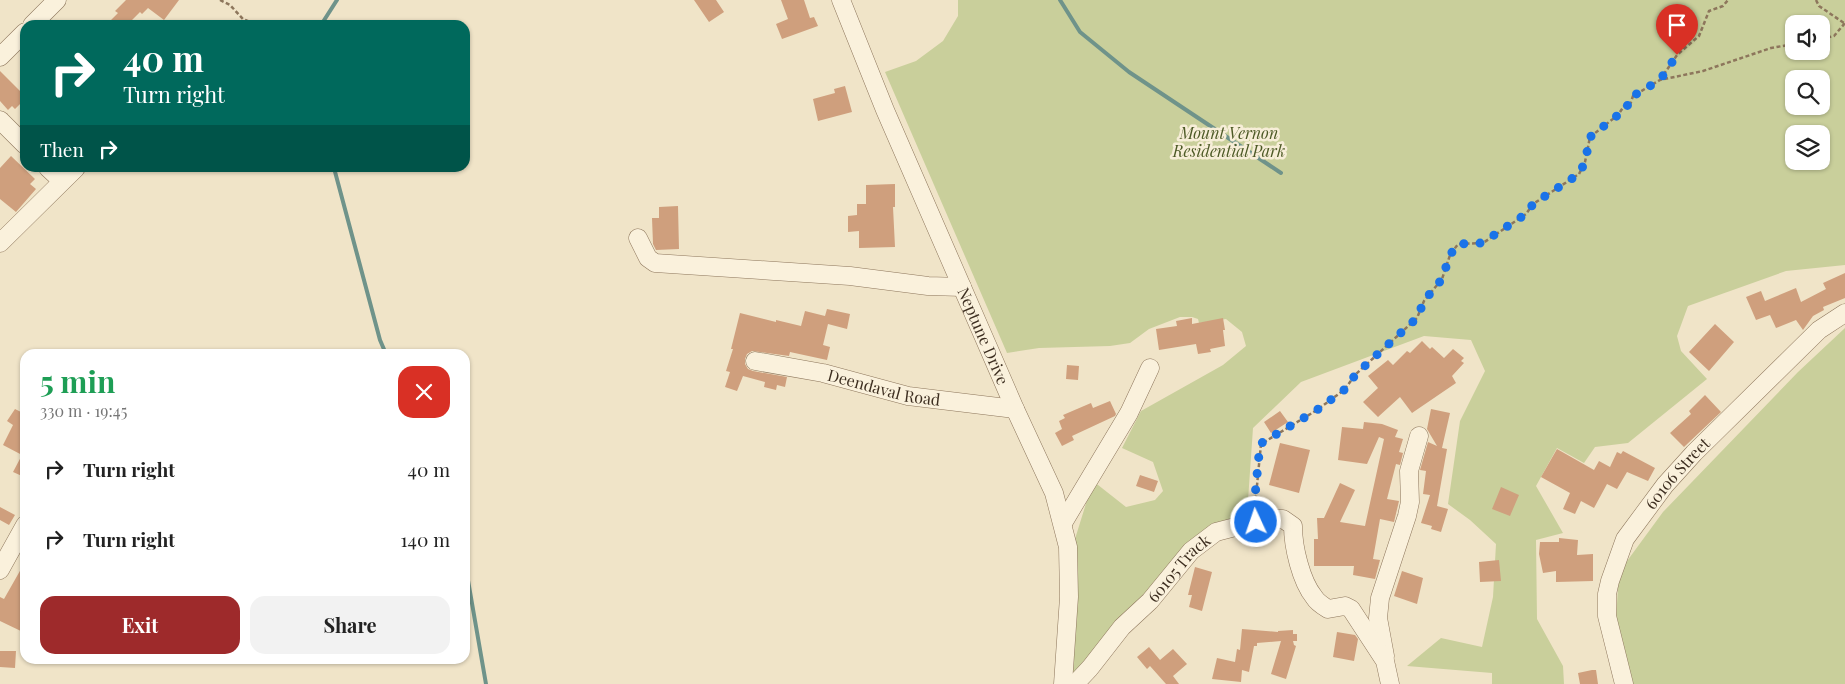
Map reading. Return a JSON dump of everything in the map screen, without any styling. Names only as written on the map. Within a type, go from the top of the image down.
[{"type":"street","points":[[37,20],[57,0]]},
{"type":"street","name":"Neptune Drive","points":[[841,0],[885,110],[1054,494],[1068,547],[1069,597],[1063,684]]},
{"type":"street","points":[[0,57],[20,37]]},
{"type":"street","points":[[0,120],[20,140]]},
{"type":"street","points":[[52,172],[62,181]]},
{"type":"street","points":[[0,243],[72,172]]},
{"type":"street","points":[[638,238],[648,258],[655,263],[850,276],[928,286],[962,287]]},
{"type":"street","name":"60106 Street","points":[[1624,684],[1607,616],[1607,594],[1625,539],[1665,485],[1694,453],[1818,330],[1845,313]]},
{"type":"street","name":"Deendaval Road","points":[[755,361],[823,373],[908,396],[1015,409]]},
{"type":"street","points":[[1063,523],[1129,413],[1150,368]]},
{"type":"street","points":[[1385,661],[1378,618],[1380,598],[1407,516],[1410,502],[1409,471],[1419,436]]},
{"type":"street","name":"60105 Track","points":[[1075,684],[1122,627],[1150,601],[1191,551],[1216,532],[1256,522],[1283,519],[1293,526],[1293,536],[1305,582],[1314,598],[1328,609],[1345,606],[1351,609],[1385,661],[1390,684]]},
{"type":"street","points":[[0,570],[20,534]]},
{"type":"path","points":[[220,0],[230,5],[246,20]]},
{"type":"path","points":[[1660,80],[1677,55],[1699,36],[1709,11],[1723,6],[1728,0]]},
{"type":"path","points":[[1816,0],[1819,6],[1845,23],[1834,36],[1830,37]]},
{"type":"path","points":[[1256,522],[1255,496],[1260,444],[1317,410],[1344,390],[1356,374],[1417,318],[1424,301],[1442,279],[1450,255],[1458,244],[1482,243],[1526,214],[1533,204],[1579,174],[1585,162],[1590,137],[1618,115],[1624,106],[1630,105],[1633,96],[1660,80],[1703,71],[1762,51],[1785,46]]},
{"type":"green space","name":"Mount Vernon Residential Park","points":[[958,0],[1845,0],[1845,265],[1786,271],[1688,306],[1677,336],[1681,351],[1707,379],[1628,443],[1595,447],[1584,463],[1557,448],[1536,486],[1563,533],[1536,540],[1537,619],[1563,666],[1564,684],[1492,684],[1492,673],[1407,666],[1441,638],[1482,647],[1493,597],[1496,544],[1470,520],[1448,504],[1460,421],[1485,371],[1471,340],[1424,336],[1301,382],[1253,428],[1247,515],[1197,537],[1072,681],[1076,566],[1075,539],[1093,481],[1126,507],[1155,500],[1163,491],[1153,462],[1122,448],[1141,411],[1223,365],[1246,346],[1242,332],[1226,319],[1199,323],[1198,319],[1192,317],[1180,317],[1149,329],[1130,343],[1110,346],[1039,348],[1007,353],[885,72],[916,61],[943,41],[958,16]]},
{"type":"green space","points":[[1845,328],[1845,684],[1629,684],[1616,619],[1619,572],[1663,512],[1798,372]]},
{"type":"building","points":[[126,0],[179,0],[164,20],[148,8],[142,14],[140,12],[132,20],[111,20],[118,13],[115,11]]},
{"type":"building","points":[[694,0],[716,0],[724,12],[709,22]]},
{"type":"building","points":[[781,0],[804,0],[810,18],[814,17],[818,26],[782,39],[776,24],[788,19]]},
{"type":"building","points":[[0,71],[20,91],[20,104],[15,109],[12,106],[8,110],[0,101]]},
{"type":"building","points":[[845,86],[852,112],[818,121],[813,99],[835,93],[834,89]]},
{"type":"building","points":[[11,156],[20,165],[20,172],[28,172],[35,179],[30,184],[36,189],[16,212],[0,199],[0,168]]},
{"type":"building","points":[[895,184],[895,207],[893,207],[895,247],[859,248],[859,231],[848,232],[848,216],[857,215],[857,204],[866,204],[866,185]]},
{"type":"building","points":[[678,206],[679,249],[656,250],[653,244],[652,218],[659,218],[659,207]]},
{"type":"building","points":[[1845,273],[1845,298],[1823,307],[1824,310],[1813,316],[1803,330],[1796,320],[1776,328],[1770,315],[1756,320],[1746,297],[1761,291],[1765,301],[1796,288],[1801,302],[1826,289],[1823,283]]},
{"type":"building","points":[[827,309],[850,314],[847,329],[828,324],[823,345],[830,347],[827,360],[790,352],[789,356],[752,351],[747,354],[745,359],[748,369],[787,377],[785,387],[777,385],[776,390],[764,387],[765,382],[743,376],[737,391],[725,387],[730,372],[726,371],[733,349],[731,349],[740,313],[801,326],[805,311],[825,316]]},
{"type":"building","points":[[1192,318],[1192,324],[1223,318],[1225,346],[1210,349],[1211,352],[1198,354],[1196,344],[1159,350],[1156,329],[1177,326],[1176,321]]},
{"type":"building","points":[[1715,324],[1734,342],[1709,371],[1689,352]]},
{"type":"building","points":[[1422,341],[1444,358],[1453,349],[1464,358],[1461,361],[1464,363],[1452,376],[1456,383],[1412,413],[1400,397],[1378,417],[1363,402],[1378,388],[1368,376],[1388,360],[1393,365],[1407,351],[1410,353]]},
{"type":"building","points":[[1067,365],[1079,366],[1078,380],[1066,379]]},
{"type":"building","points":[[1705,395],[1721,412],[1684,447],[1670,433],[1691,414],[1689,411]]},
{"type":"building","points":[[1110,401],[1116,414],[1115,416],[1072,436],[1074,440],[1062,446],[1055,433],[1062,429],[1059,421],[1065,418],[1063,415],[1091,403],[1093,408]]},
{"type":"building","points":[[15,409],[20,412],[20,454],[3,445],[13,425],[7,421]]},
{"type":"building","points":[[1431,409],[1450,413],[1442,448],[1447,449],[1437,506],[1448,509],[1441,532],[1431,529],[1432,526],[1421,523],[1430,495],[1423,494],[1426,471],[1420,470],[1428,442],[1437,446],[1427,429]]},
{"type":"building","points":[[1280,411],[1288,422],[1271,433],[1264,422]]},
{"type":"building","points":[[1364,422],[1382,424],[1398,430],[1395,437],[1403,439],[1399,452],[1403,453],[1400,465],[1396,464],[1387,499],[1399,501],[1394,522],[1380,519],[1373,559],[1380,560],[1375,579],[1353,575],[1354,566],[1314,566],[1314,539],[1318,539],[1317,518],[1324,518],[1340,483],[1355,490],[1340,522],[1365,526],[1384,439],[1379,437],[1367,464],[1338,460],[1342,427],[1363,429]]},
{"type":"building","points":[[1280,443],[1310,450],[1299,493],[1269,485]]},
{"type":"building","points":[[1557,449],[1594,470],[1599,461],[1610,467],[1617,452],[1621,454],[1623,451],[1655,468],[1648,481],[1627,472],[1617,489],[1607,484],[1594,508],[1581,501],[1575,514],[1563,509],[1570,493],[1541,477]]},
{"type":"building","points":[[20,459],[20,475],[13,472]]},
{"type":"building","points":[[1140,475],[1158,481],[1154,492],[1136,486]]},
{"type":"building","points":[[1501,487],[1519,495],[1510,516],[1492,509]]},
{"type":"building","points":[[0,507],[15,515],[9,525],[0,520]]},
{"type":"building","points":[[1559,538],[1578,540],[1577,555],[1593,554],[1593,581],[1556,582],[1556,571],[1543,573],[1539,554],[1540,542],[1559,542]]},
{"type":"building","points":[[1499,560],[1501,581],[1480,582],[1479,562]]},
{"type":"building","points":[[1195,567],[1212,572],[1202,611],[1189,607],[1192,595],[1188,595]]},
{"type":"building","points":[[20,571],[20,631],[0,621],[0,597],[4,599]]},
{"type":"building","points":[[1402,571],[1423,578],[1417,604],[1394,596]]},
{"type":"building","points":[[1242,629],[1278,632],[1293,630],[1293,634],[1297,634],[1297,641],[1293,641],[1296,646],[1286,679],[1271,674],[1281,641],[1257,643],[1257,646],[1254,646],[1249,672],[1242,670],[1241,682],[1212,679],[1217,658],[1235,662],[1237,649],[1240,650]]},
{"type":"building","points":[[1337,632],[1355,635],[1358,639],[1354,661],[1333,657]]},
{"type":"building","points":[[1149,647],[1160,660],[1173,649],[1187,664],[1173,676],[1179,684],[1166,684],[1150,666],[1147,669],[1137,657]]},
{"type":"building","points":[[0,651],[16,651],[15,668],[0,667]]},
{"type":"building","points":[[1596,670],[1598,684],[1580,684],[1578,673]]},
{"type":"waterway","points":[[324,20],[337,0]]},
{"type":"waterway","points":[[1060,0],[1080,32],[1129,72],[1281,173]]},
{"type":"waterway","points":[[335,172],[384,349]]},
{"type":"waterway","points":[[470,592],[486,684]]},
{"type":"route","points":[[1256,522],[1255,496],[1260,444],[1317,410],[1344,390],[1356,374],[1417,318],[1424,301],[1442,279],[1450,255],[1458,244],[1482,243],[1526,214],[1533,204],[1579,174],[1585,162],[1590,137],[1604,124],[1618,115],[1624,106],[1630,105],[1633,96],[1660,80],[1677,55]]}]
